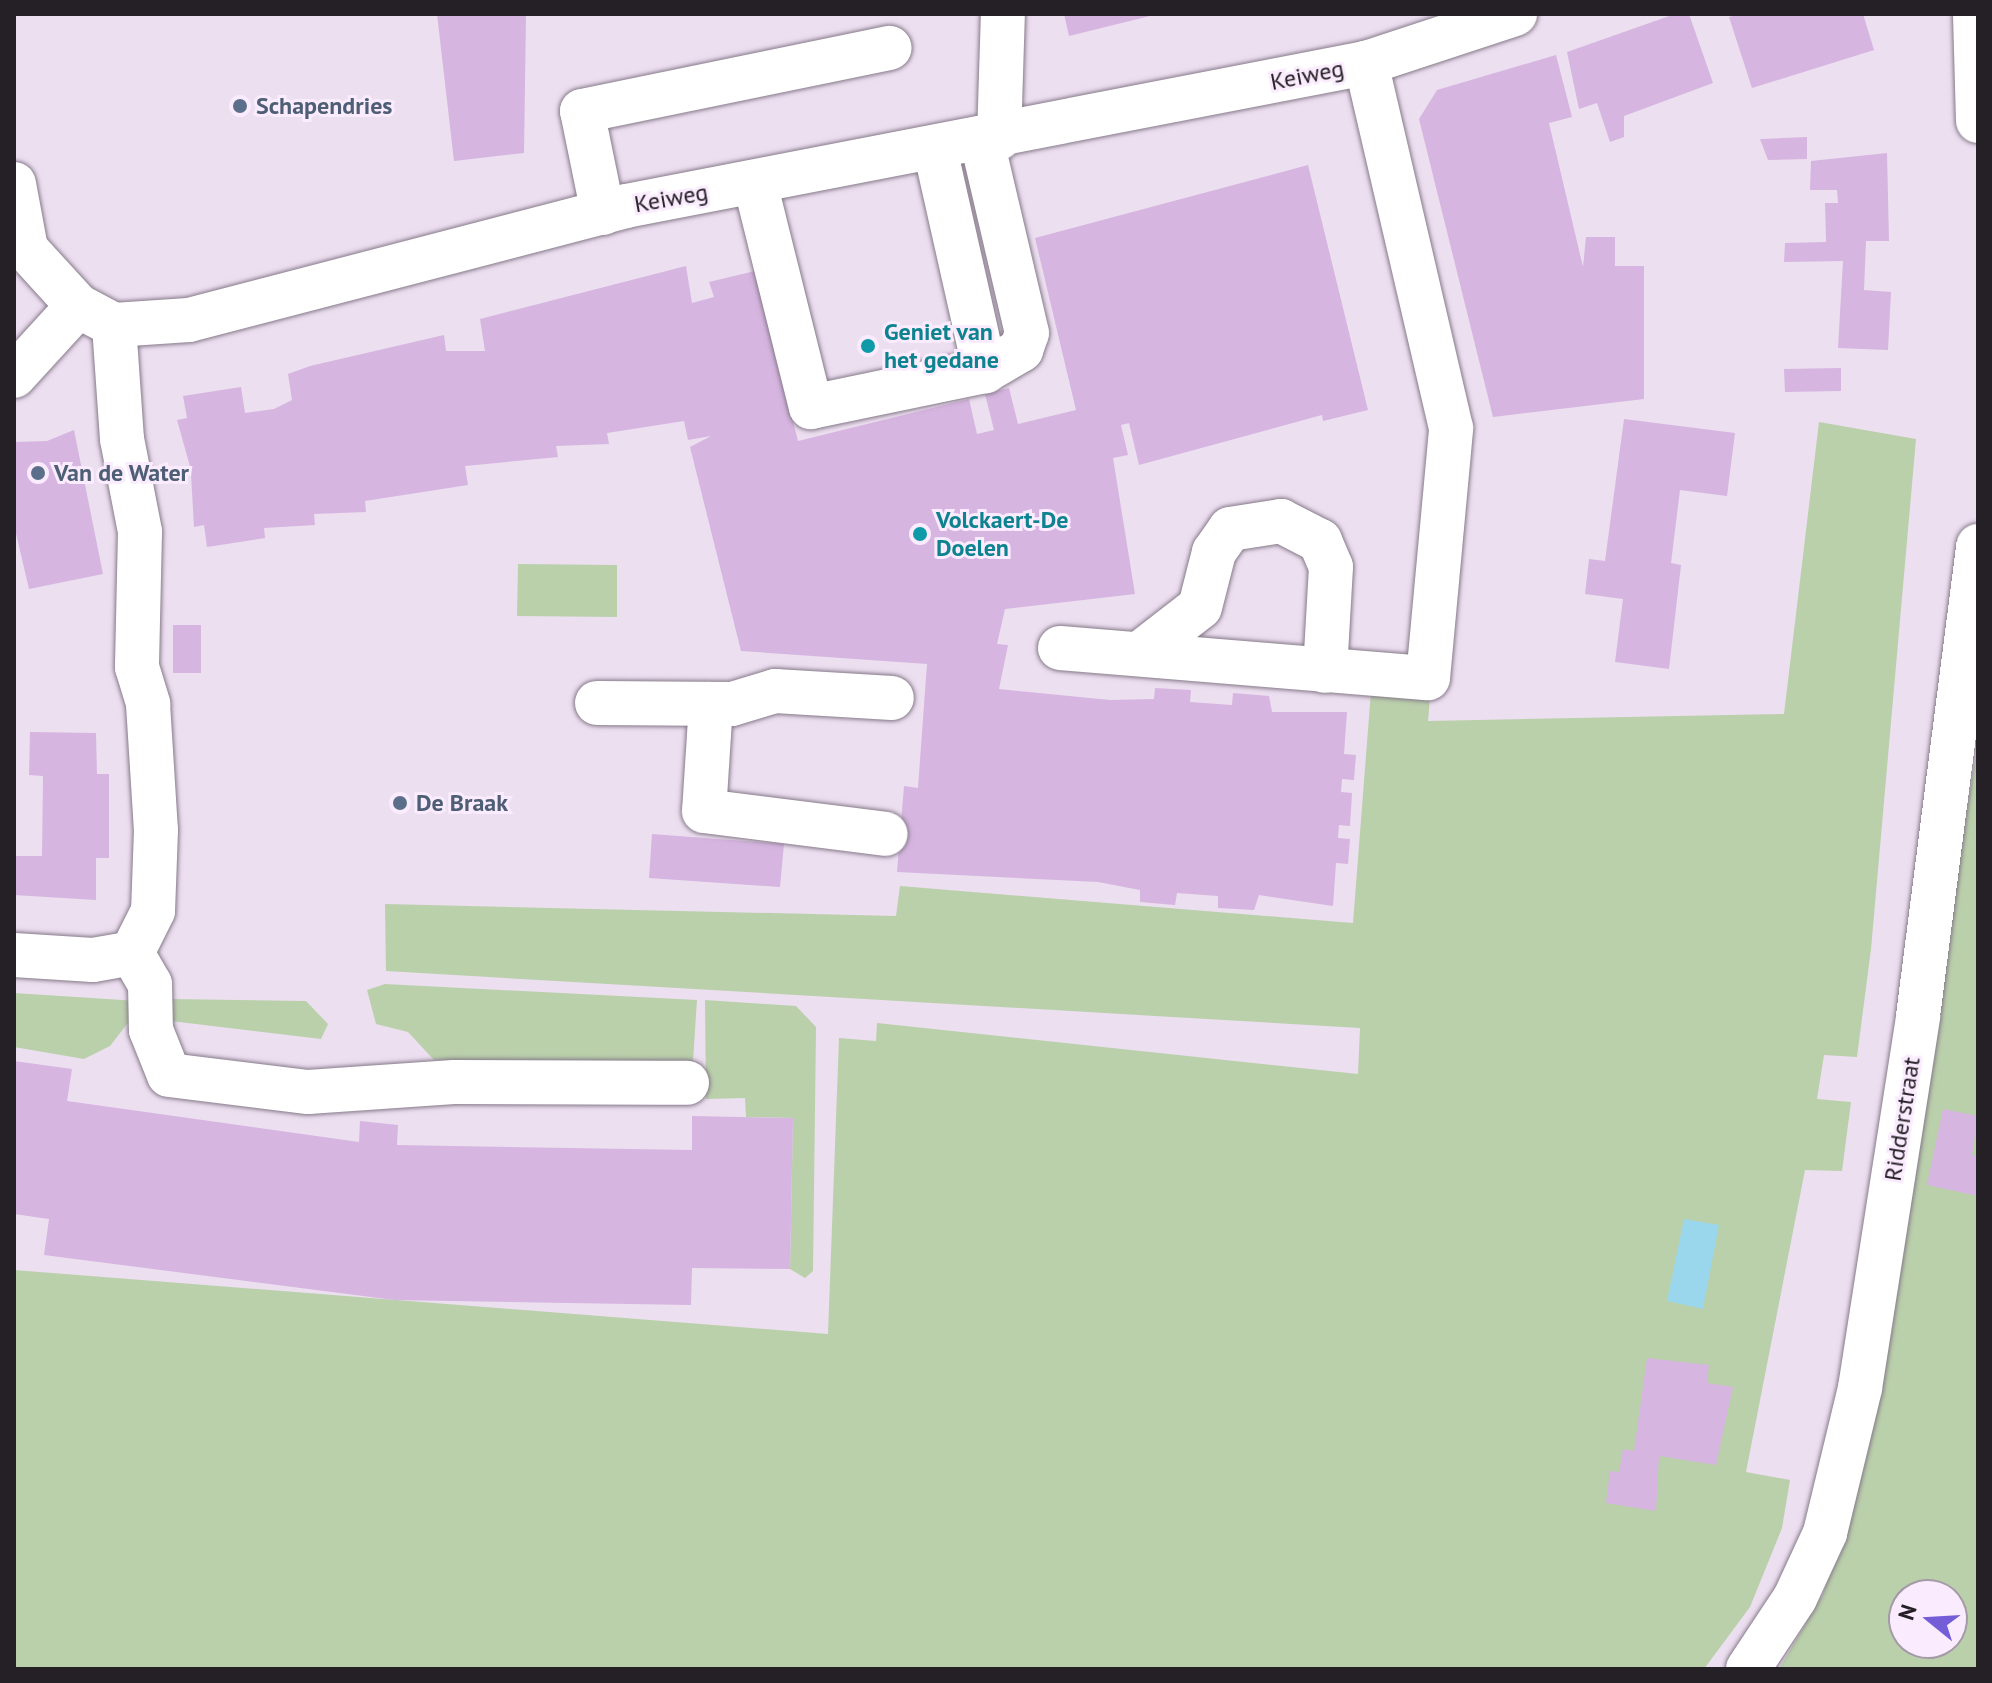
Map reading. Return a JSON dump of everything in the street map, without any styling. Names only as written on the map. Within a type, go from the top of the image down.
[{"type":"street","points":[[755,183],[811,407],[985,371],[1021,350],[1027,333],[991,140],[1003,14]]},
{"type":"street","name":"Keiweg","points":[[96,315],[189,320],[603,213],[991,140],[1366,63],[1515,14]]},
{"type":"street","points":[[1975,14],[1978,121]]},
{"type":"street","points":[[603,213],[582,111],[890,48]]},
{"type":"street","name":"Keiweg","points":[[1325,671],[1428,678],[1451,428],[1366,63]]},
{"type":"street","points":[[935,149],[985,371]]},
{"type":"street","points":[[14,184],[26,249],[96,315],[140,532],[137,667],[148,704],[156,830],[153,911],[132,953]]},
{"type":"street","points":[[14,376],[96,315]]},
{"type":"street","points":[[1060,648],[1142,652],[1239,665],[1325,671],[1331,567],[1320,541],[1303,527],[1254,520],[1230,529],[1214,552],[1208,587],[1186,623],[1142,652]]},
{"type":"street","name":"Ridderstraat","points":[[1748,1669],[1795,1598],[1825,1533],[1860,1388],[1918,1016],[1978,546]]},
{"type":"street","points":[[1208,587],[1240,642],[1239,665]]},
{"type":"street","points":[[597,703],[711,704],[775,691],[892,698]]},
{"type":"street","points":[[711,704],[704,811],[886,834]]},
{"type":"street","points":[[14,955],[93,960],[132,953]]},
{"type":"street","points":[[132,953],[150,984],[151,1030],[169,1075],[308,1092],[454,1082],[687,1083]]},
{"type":"green space","points":[[1819,422],[1916,439],[1871,949],[1857,1057],[1824,1055],[1817,1099],[1851,1102],[1842,1171],[1805,1170],[1746,1472],[1790,1480],[1782,1528],[1750,1607],[1704,1669],[14,1669],[14,1270],[828,1334],[839,1038],[876,1041],[877,1023],[1358,1074],[1360,1028],[386,971],[385,904],[896,916],[900,886],[1353,923],[1371,691],[1430,698],[1428,721],[1784,714]]},
{"type":"green space","points":[[518,564],[617,565],[617,617],[517,616]]},
{"type":"green space","points":[[1978,743],[1978,1669],[1779,1669],[1823,1594],[1855,1485]]},
{"type":"green space","points":[[385,984],[697,1000],[693,1061],[434,1060],[408,1032],[376,1024],[367,990]]},
{"type":"green space","points":[[14,993],[138,1001],[138,1010],[110,1046],[84,1059],[14,1047]]},
{"type":"green space","points":[[171,999],[306,1001],[328,1024],[321,1039],[171,1021]]},
{"type":"green space","points":[[705,1000],[796,1006],[816,1027],[813,1271],[805,1278],[790,1269],[793,1118],[746,1117],[745,1098],[706,1099]]},
{"type":"water","points":[[1684,1219],[1719,1225],[1703,1309],[1667,1301]]},
{"type":"building","points":[[437,14],[526,14],[524,153],[454,161]]},
{"type":"building","points":[[1064,14],[1154,14],[1154,15],[1069,36]]},
{"type":"building","points":[[1675,14],[1689,14],[1713,83],[1624,116],[1624,137],[1610,142],[1597,103],[1579,109],[1567,52]]},
{"type":"building","points":[[1741,14],[1863,14],[1874,50],[1752,88],[1729,17]]},
{"type":"building","points":[[1556,55],[1572,117],[1549,123],[1583,267],[1586,237],[1615,237],[1615,266],[1644,266],[1644,399],[1493,417],[1419,119],[1437,90]]},
{"type":"building","points":[[1807,137],[1807,159],[1768,160],[1760,139]]},
{"type":"building","points":[[1887,153],[1889,241],[1866,241],[1864,290],[1891,292],[1888,350],[1838,348],[1843,261],[1784,262],[1785,243],[1826,242],[1825,203],[1838,203],[1837,190],[1810,190],[1811,161]]},
{"type":"building","name":"Volckaert-De Doelen","points":[[1308,165],[1368,410],[1323,421],[1322,415],[1139,465],[1129,423],[1121,425],[1128,455],[1113,458],[1135,594],[1005,609],[997,644],[1008,645],[999,689],[1110,700],[1154,699],[1155,688],[1191,690],[1190,702],[1232,705],[1233,693],[1269,696],[1272,712],[1347,712],[1344,754],[1356,755],[1354,780],[1342,779],[1341,792],[1352,793],[1350,826],[1339,825],[1338,838],[1350,839],[1348,864],[1336,863],[1333,906],[1259,895],[1254,910],[1218,908],[1218,896],[1177,893],[1175,905],[1140,902],[1140,890],[1098,882],[897,872],[904,786],[918,788],[927,664],[741,651],[690,447],[711,436],[688,440],[684,421],[607,433],[609,444],[556,446],[558,457],[465,466],[468,485],[365,501],[366,512],[314,514],[315,525],[264,528],[265,538],[207,547],[204,525],[194,527],[191,474],[180,472],[191,470],[177,420],[187,418],[183,396],[241,387],[245,413],[274,409],[292,400],[288,374],[310,366],[444,335],[446,351],[485,351],[480,319],[686,266],[692,303],[714,297],[709,282],[755,271],[798,441],[969,399],[977,434],[994,430],[985,394],[1009,388],[1018,424],[1076,410],[1035,238]]},
{"type":"building","points":[[1841,368],[1841,391],[1785,392],[1784,369]]},
{"type":"building","points":[[1624,419],[1735,433],[1727,496],[1680,490],[1671,563],[1681,565],[1669,669],[1615,662],[1623,599],[1585,594],[1589,559],[1605,561]]},
{"type":"building","points":[[74,430],[103,574],[29,589],[14,525],[14,442],[47,441]]},
{"type":"building","points":[[173,625],[201,625],[201,673],[173,673]]},
{"type":"building","points":[[30,732],[96,733],[97,774],[109,774],[109,858],[96,858],[96,900],[14,895],[14,856],[42,856],[43,776],[29,775]]},
{"type":"building","points":[[652,834],[784,844],[780,887],[649,878]]},
{"type":"building","points":[[14,1061],[72,1069],[67,1101],[359,1142],[360,1121],[398,1125],[397,1145],[692,1150],[692,1116],[793,1118],[790,1269],[692,1268],[691,1305],[394,1300],[44,1255],[49,1219],[14,1214]]},
{"type":"building","points":[[1943,1109],[1978,1116],[1972,1155],[1978,1156],[1978,1196],[1927,1185]]},
{"type":"building","points":[[1647,1358],[1709,1365],[1707,1383],[1733,1387],[1716,1465],[1659,1456],[1656,1511],[1606,1503],[1610,1471],[1619,1472],[1623,1449],[1634,1451]]},
{"type":"place","name":"Schapendries","points":[[240,106]]},
{"type":"place","name":"Geniet van het gedane","points":[[868,346]]},
{"type":"place","name":"Van de Water","points":[[38,473]]},
{"type":"place","name":"Volckaert-De Doelen","points":[[920,534]]},
{"type":"place","name":"De Braak","points":[[400,803]]}]
